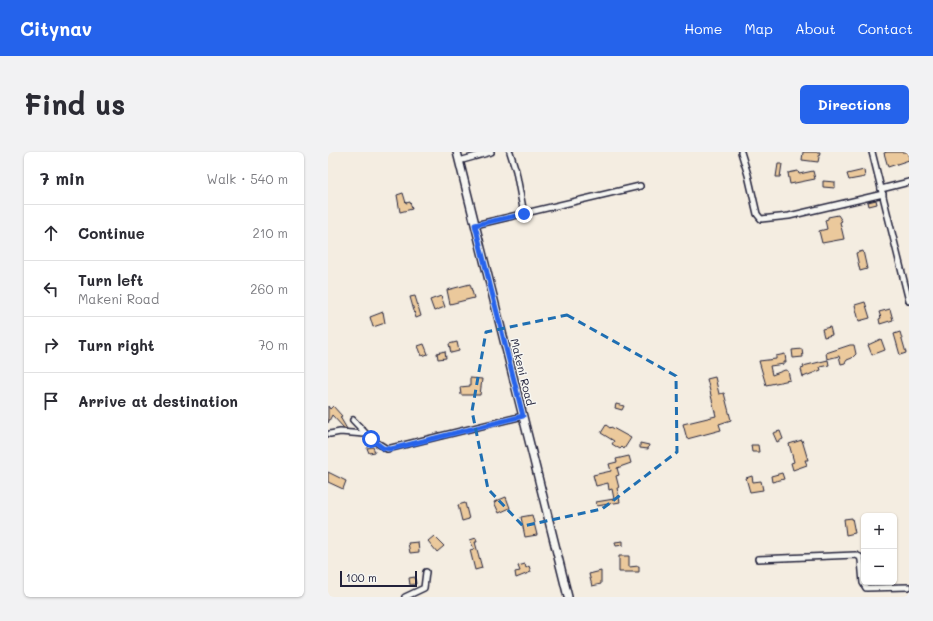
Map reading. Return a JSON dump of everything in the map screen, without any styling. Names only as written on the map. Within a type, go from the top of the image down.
[{"type":"main road","name":"Makeni Road","points":[[457,152],[568,597]]},
{"type":"street","points":[[459,160],[491,152]]},
{"type":"street","points":[[510,152],[516,171],[524,214]]},
{"type":"street","points":[[741,152],[757,214],[761,219],[789,216],[882,191],[909,182]]},
{"type":"street","points":[[872,152],[907,287],[909,301]]},
{"type":"street","points":[[475,225],[640,186]]},
{"type":"street","points":[[353,420],[364,434],[383,448],[391,449],[523,416]]},
{"type":"street","points":[[330,434],[340,432],[364,434]]},
{"type":"street","points":[[758,559],[856,555],[860,557],[861,560],[863,583],[866,588],[909,586]]},
{"type":"street","points":[[405,597],[424,588],[426,572]]},
{"type":"highlighted area","points":[[567,315],[676,376],[677,452],[602,509],[523,526],[488,489],[472,411],[486,332]]},
{"type":"building","points":[[803,152],[820,152],[818,162],[802,160]]},
{"type":"building","points":[[909,152],[909,160],[888,167],[884,153]]},
{"type":"building","points":[[778,164],[782,164],[780,177],[776,177]]},
{"type":"building","points":[[864,170],[865,177],[849,180],[847,174]]},
{"type":"building","points":[[798,171],[799,174],[813,171],[815,179],[790,184],[788,173]]},
{"type":"building","points":[[823,181],[835,182],[835,188],[823,187]]},
{"type":"building","points":[[403,193],[406,203],[410,202],[412,209],[400,212],[397,195]]},
{"type":"building","points":[[876,200],[877,204],[869,206],[868,202]]},
{"type":"building","points":[[838,215],[842,221],[840,222],[844,239],[822,243],[819,231],[827,229],[825,220],[828,219],[828,217]]},
{"type":"building","points":[[863,251],[867,269],[860,271],[856,253]]},
{"type":"building","points":[[470,284],[474,298],[450,304],[447,290]]},
{"type":"building","points":[[415,296],[421,316],[416,318],[410,297]]},
{"type":"building","points":[[441,296],[445,307],[434,311],[430,300]]},
{"type":"building","points":[[865,302],[870,318],[859,321],[855,305]]},
{"type":"building","points":[[890,309],[893,320],[880,324],[879,319],[881,318],[879,312]]},
{"type":"building","points":[[383,312],[385,323],[373,327],[370,317]]},
{"type":"building","points":[[830,327],[832,335],[824,337],[822,329]]},
{"type":"building","points":[[900,332],[906,353],[900,355],[894,334]]},
{"type":"building","points":[[881,339],[885,350],[872,355],[868,345]]},
{"type":"building","points":[[457,342],[459,351],[451,353],[449,344]]},
{"type":"building","points":[[424,344],[428,354],[422,356],[418,346]]},
{"type":"building","points":[[854,345],[856,354],[845,363],[841,364],[839,356],[827,359],[826,353]]},
{"type":"building","points":[[802,349],[803,357],[793,358],[792,350]]},
{"type":"building","points":[[445,351],[446,358],[438,359],[437,353]]},
{"type":"building","points":[[785,354],[786,362],[784,362],[784,364],[770,366],[772,375],[785,370],[788,371],[790,380],[766,385],[759,361],[776,359],[776,356]]},
{"type":"building","points":[[828,360],[829,365],[820,367],[821,370],[803,377],[801,369],[804,368],[803,366]]},
{"type":"building","points":[[715,377],[719,394],[724,393],[731,420],[719,424],[721,430],[687,439],[683,424],[716,416],[707,379]]},
{"type":"building","points":[[470,378],[482,379],[480,395],[461,395],[460,387],[470,386]]},
{"type":"building","points":[[616,404],[624,406],[622,410],[615,408]]},
{"type":"building","points":[[328,406],[330,409],[333,406],[342,416],[340,417],[347,429],[344,428],[332,415],[328,423]]},
{"type":"building","points":[[606,425],[631,438],[624,449],[622,447],[620,449],[612,444],[614,441],[601,433]]},
{"type":"building","points":[[780,431],[783,439],[777,442],[773,433]]},
{"type":"building","points":[[802,440],[808,460],[805,460],[807,465],[793,470],[791,463],[794,462],[789,444]]},
{"type":"building","points":[[640,443],[649,445],[648,449],[640,448]]},
{"type":"building","points":[[751,445],[758,445],[759,452],[752,452]]},
{"type":"building","points":[[373,447],[375,452],[369,453],[367,448]]},
{"type":"building","points":[[629,456],[631,463],[617,468],[619,475],[616,476],[619,488],[617,488],[620,502],[597,506],[596,502],[614,499],[612,489],[609,490],[608,483],[596,486],[593,475],[611,471],[609,464],[617,462],[616,459]]},
{"type":"building","points":[[328,472],[346,481],[343,489],[328,482]]},
{"type":"building","points":[[782,473],[784,479],[772,482],[771,476]]},
{"type":"building","points":[[752,476],[753,482],[761,481],[763,490],[750,492],[746,478]]},
{"type":"building","points":[[506,497],[510,508],[499,513],[494,502]]},
{"type":"building","points":[[465,503],[469,519],[462,521],[458,505]]},
{"type":"building","points":[[532,515],[537,535],[525,537],[521,517]]},
{"type":"building","points":[[852,518],[855,533],[846,535],[844,519]]},
{"type":"building","points":[[434,536],[444,546],[437,552],[428,541]]},
{"type":"building","points":[[476,538],[477,542],[475,542],[482,568],[475,570],[470,550],[474,549],[470,540]]},
{"type":"building","points":[[623,541],[623,545],[616,546],[615,542]]},
{"type":"building","points":[[418,542],[419,552],[410,553],[408,543]]},
{"type":"building","points":[[619,556],[629,556],[629,567],[639,566],[639,572],[619,572]]},
{"type":"building","points":[[525,564],[526,568],[529,566],[531,572],[516,578],[515,572],[520,571],[518,566]]},
{"type":"building","points":[[601,571],[601,584],[592,586],[589,574]]},
{"type":"building","points":[[415,577],[416,584],[410,585],[409,578]]},
{"type":"route","points":[[371,439],[383,448],[391,449],[523,416],[475,225],[524,214]]}]
